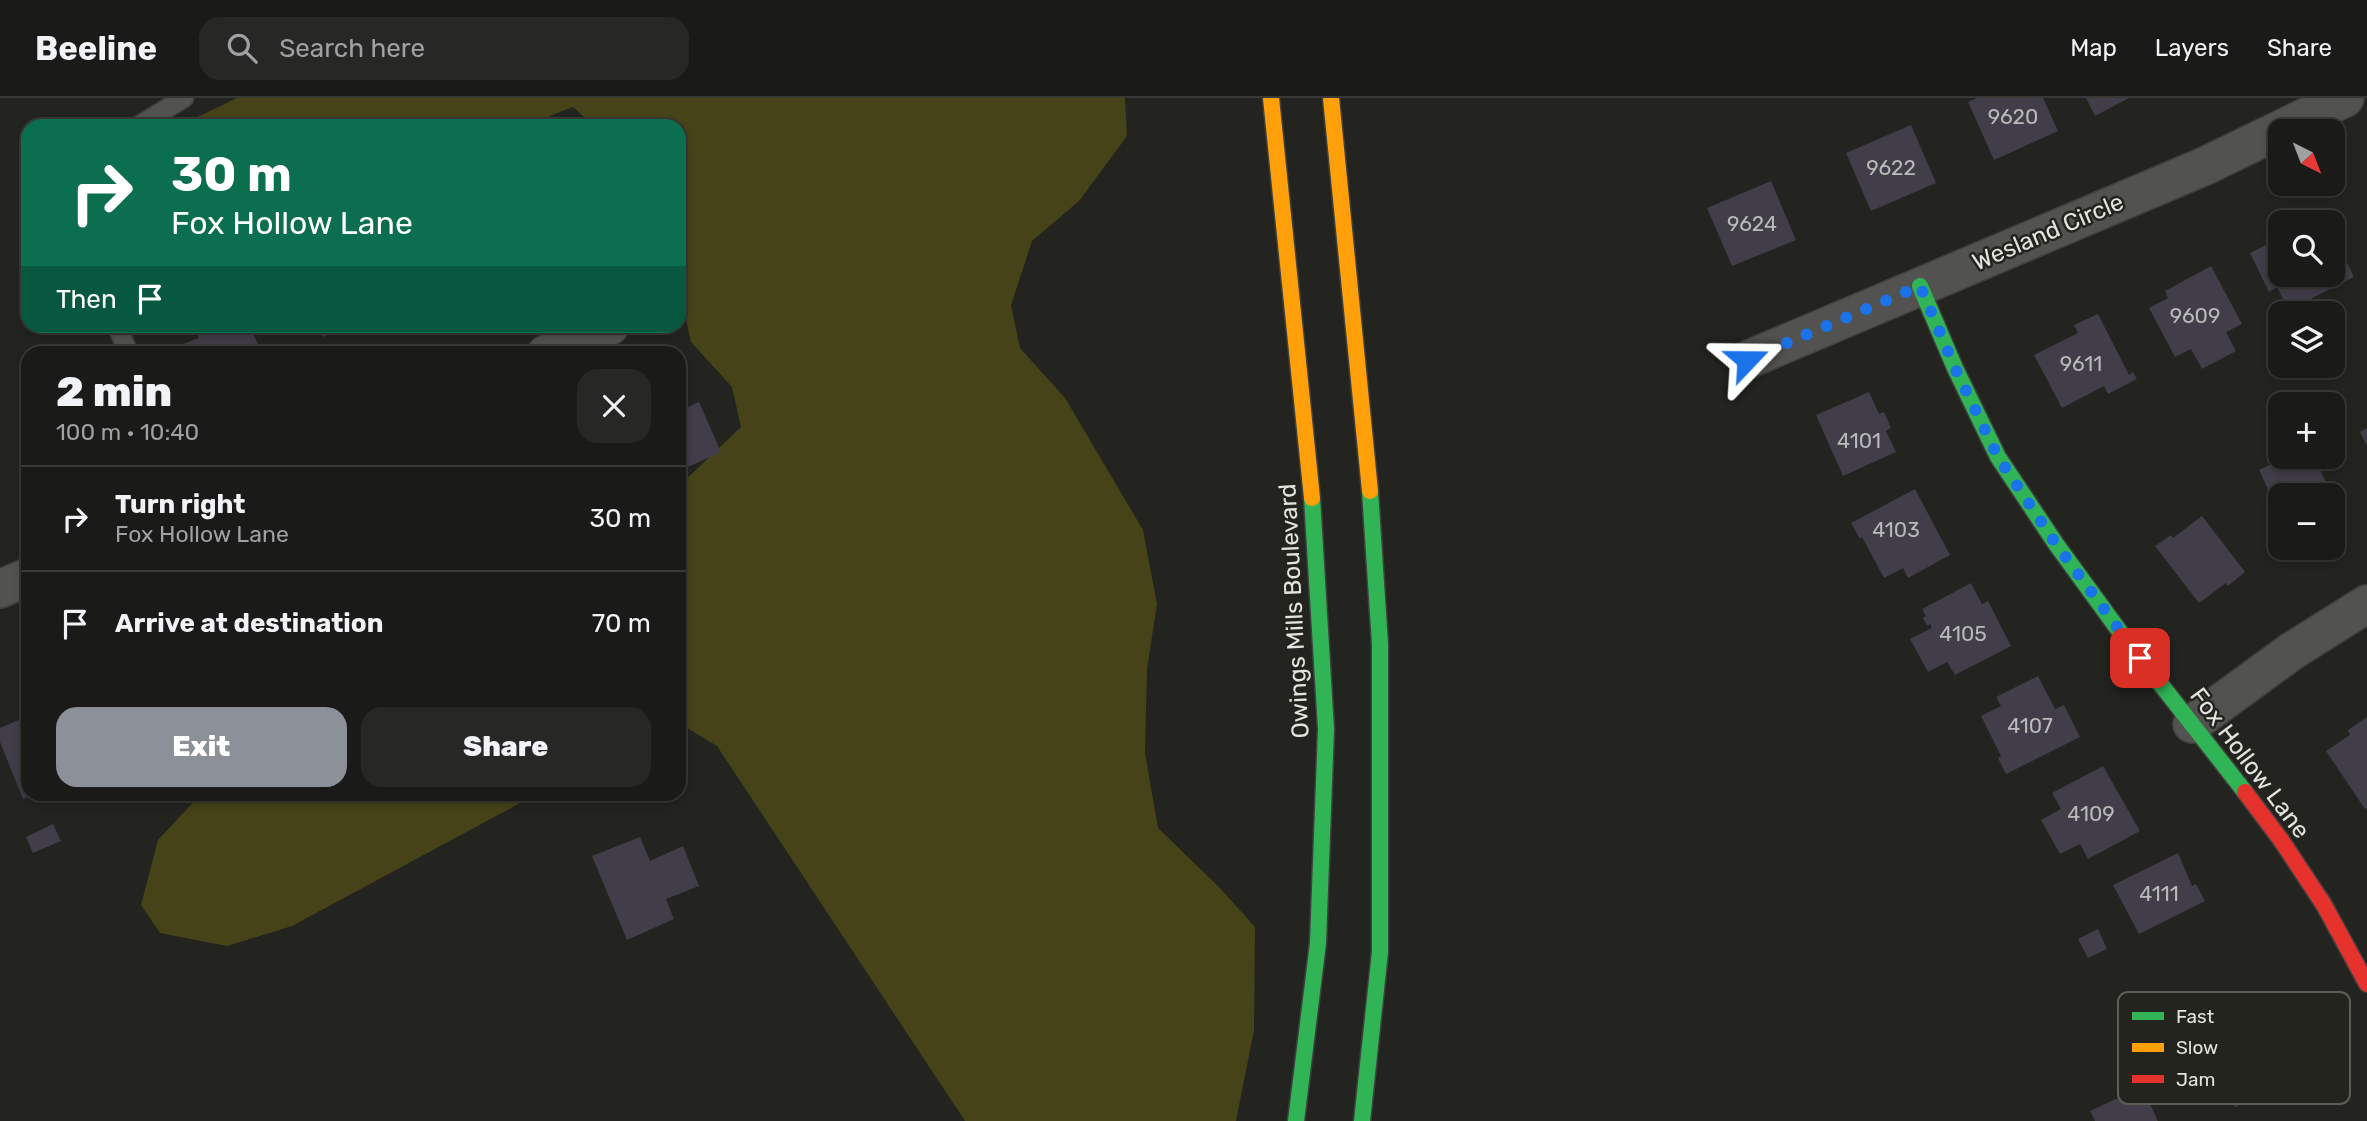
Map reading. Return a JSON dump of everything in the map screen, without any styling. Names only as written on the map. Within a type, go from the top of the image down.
[{"type":"main road","name":"Owings Mills Boulevard","points":[[1270,98],[1311,487],[1326,729],[1318,943],[1296,1121]]},
{"type":"main road","points":[[1331,98],[1374,526],[1380,644],[1380,953],[1362,1121]]},
{"type":"main road","name":"Fox Hollow Lane","points":[[1920,286],[1955,368],[1998,457],[2101,605],[2281,840],[2324,905],[2367,984]]},
{"type":"street","name":"Wesland Circle","points":[[1747,360],[2205,166],[2345,98]]},
{"type":"street","points":[[564,346],[594,333]]},
{"type":"street","points":[[0,589],[21,580]]},
{"type":"street","points":[[2192,724],[2292,652],[2367,604]]},
{"type":"lane","points":[[150,119],[184,98]]},
{"type":"shaded area","points":[[237,98],[1125,98],[1127,136],[1079,201],[1032,241],[1011,305],[1020,348],[1065,398],[1143,530],[1157,604],[1147,669],[1145,753],[1158,828],[1220,888],[1255,927],[1254,1030],[1236,1121],[965,1121],[717,746],[686,727],[686,479],[741,427],[732,387],[691,342],[686,319],[686,119],[586,119],[573,107],[542,119],[194,119]]},
{"type":"shaded area","points":[[194,801],[524,801],[292,926],[227,946],[160,933],[141,905],[158,840]]},
{"type":"building","points":[[1977,98],[2043,98],[2058,131],[1994,160],[1968,102]]},
{"type":"building","points":[[2086,98],[2129,98],[2095,116]]},
{"type":"building","points":[[1911,125],[1936,183],[1871,211],[1846,153]]},
{"type":"building","points":[[1771,181],[1796,240],[1732,266],[1707,208]]},
{"type":"building","points":[[2268,244],[2268,287],[2277,287],[2269,292],[2250,253]]},
{"type":"building","points":[[2345,259],[2354,277],[2345,282]]},
{"type":"building","points":[[2211,266],[2242,324],[2226,332],[2236,351],[2202,369],[2191,349],[2175,357],[2149,308],[2168,298],[2165,291]]},
{"type":"building","points":[[2277,287],[2334,287],[2312,298],[2314,301],[2284,301]]},
{"type":"building","points":[[2098,314],[2129,375],[2133,372],[2137,379],[2108,394],[2104,386],[2062,408],[2034,355],[2078,333],[2074,325]]},
{"type":"building","points":[[197,333],[253,333],[259,346],[178,346],[199,338]]},
{"type":"building","points":[[1869,392],[1879,414],[1884,412],[1891,428],[1886,431],[1896,452],[1843,476],[1816,415]]},
{"type":"building","points":[[699,402],[721,452],[686,468],[686,408]]},
{"type":"building","points":[[2367,428],[2367,446],[2360,432]]},
{"type":"building","points":[[2268,466],[2268,469],[2320,469],[2326,483],[2268,483],[2268,489],[2259,470]]},
{"type":"building","points":[[1915,489],[1950,555],[1908,578],[1903,568],[1884,578],[1862,537],[1860,539],[1851,523]]},
{"type":"building","points":[[2202,516],[2245,572],[2228,586],[2226,583],[2199,603],[2155,546],[2171,535],[2173,538]]},
{"type":"building","points":[[1971,583],[1982,604],[1988,601],[2011,646],[1955,675],[1947,662],[1928,672],[1910,639],[1932,628],[1930,624],[1927,626],[1922,609]]},
{"type":"building","points":[[2038,676],[2055,709],[2064,705],[2080,737],[2006,774],[1998,758],[2001,756],[1981,716],[2001,706],[1996,697]]},
{"type":"building","points":[[2367,717],[2365,809],[2326,751],[2350,735],[2348,730]]},
{"type":"building","points":[[21,719],[21,794],[0,742],[0,728]]},
{"type":"building","points":[[2103,766],[2140,831],[2088,859],[2080,844],[2060,854],[2041,820],[2061,809],[2052,793]]},
{"type":"building","points":[[53,824],[61,841],[33,853],[26,837]]},
{"type":"building","points":[[640,837],[650,861],[683,846],[699,886],[666,899],[674,919],[627,940],[592,856]]},
{"type":"building","points":[[2178,853],[2192,886],[2196,884],[2205,901],[2139,934],[2113,885]]},
{"type":"building","points":[[2098,929],[2107,949],[2088,958],[2078,939]]},
{"type":"building","points":[[2118,1098],[2118,1104],[2150,1104],[2158,1121],[2095,1121],[2090,1111]]},
{"type":"traffic: fast","points":[[1920,286],[1955,368],[1998,457],[2056,544],[2123,636],[2245,792]]},
{"type":"traffic: fast","points":[[1362,1121],[1380,952],[1380,644],[1370,491]]},
{"type":"traffic: fast","points":[[1296,1121],[1318,943],[1326,729],[1312,498]]},
{"type":"traffic: slow","points":[[1271,98],[1312,498]]},
{"type":"traffic: slow","points":[[1331,98],[1370,491]]},
{"type":"traffic: jam","points":[[2245,792],[2324,905],[2367,984]]},
{"type":"route","points":[[1747,360],[1920,286],[1955,368],[1998,457],[2056,544],[2140,658]]}]
